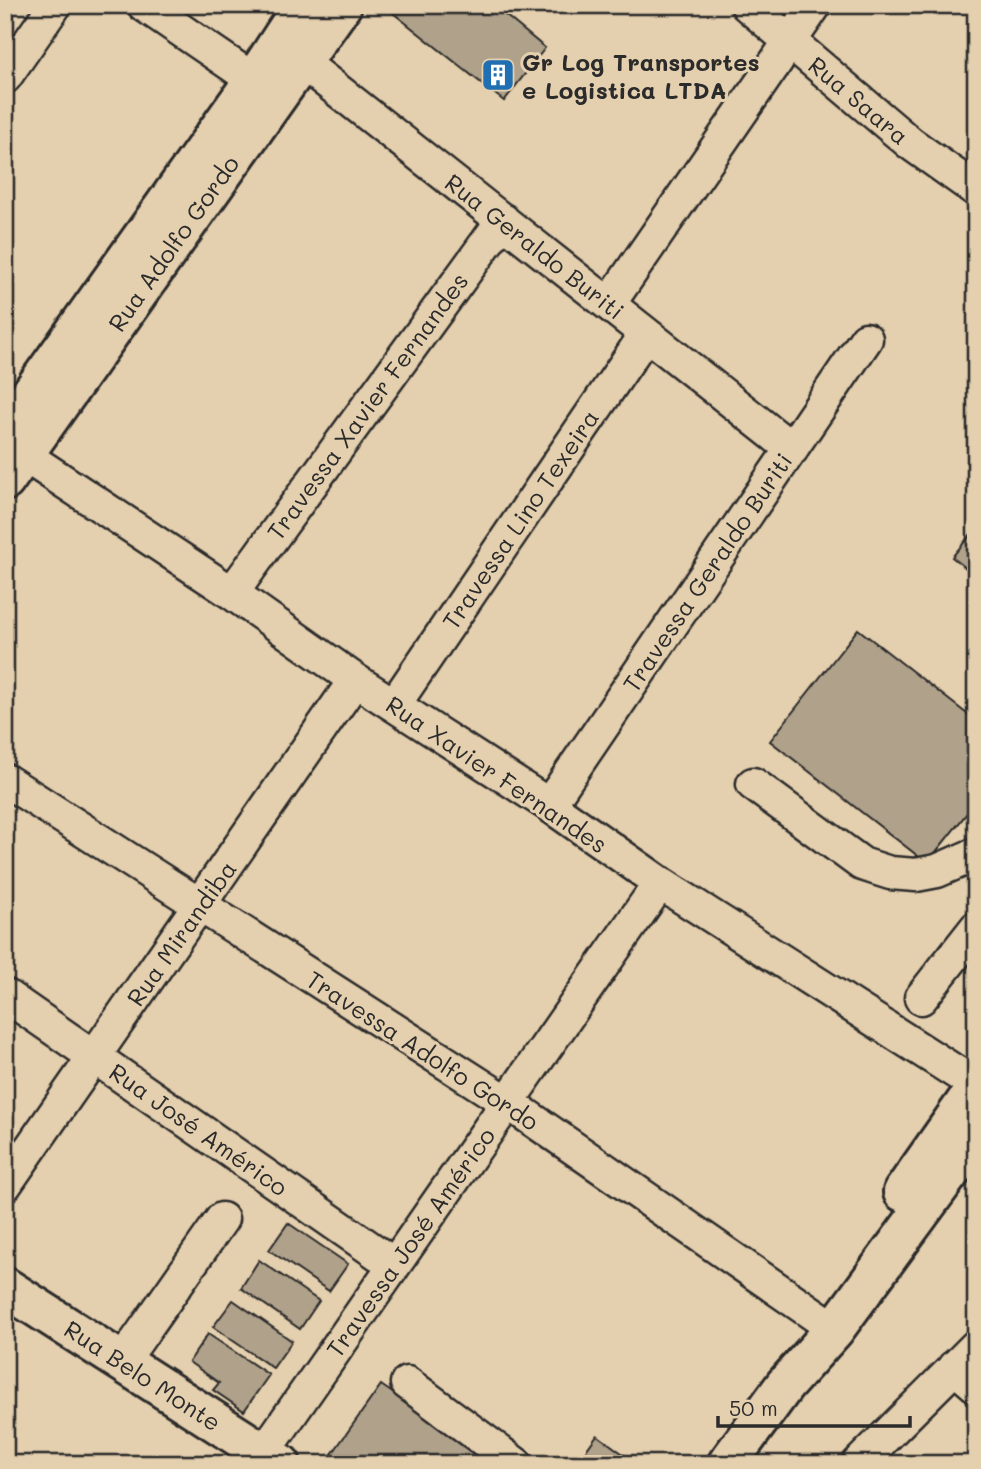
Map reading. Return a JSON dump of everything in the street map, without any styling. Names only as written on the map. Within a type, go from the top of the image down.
[{"type":"main road","name":"Rua Adolfo Gordo","points":[[290,52],[303,5]]},
{"type":"main road","name":"Rua Adolfo Gordo","points":[[11,455],[290,52],[341,5]]},
{"type":"main road","points":[[727,1464],[785,1385],[976,1087]]},
{"type":"main road","points":[[825,1323],[976,1137]]},
{"type":"main road","name":"Rua Belo Monte","points":[[5,1287],[267,1460]]},
{"type":"street","points":[[5,77],[55,5]]},
{"type":"street","points":[[144,5],[265,88]]},
{"type":"street","name":"Rua Saara","points":[[747,5],[910,143],[976,190]]},
{"type":"street","points":[[609,304],[815,5]]},
{"type":"street","name":"Rua Geraldo Buriti","points":[[290,52],[792,449]]},
{"type":"street","name":"Travessa Xavier Fernandes","points":[[232,593],[503,220]]},
{"type":"street","name":"Travessa Lino Texeira","points":[[394,705],[646,334]]},
{"type":"street","name":"Travessa Geraldo Buriti","points":[[549,805],[866,340]]},
{"type":"street","name":"Rua Xavier Fernandes","points":[[11,455],[232,593],[355,680],[549,805],[660,883],[976,1087]]},
{"type":"street","name":"Rua Mirandiba","points":[[5,1185],[355,680]]},
{"type":"street","name":"Travessa Adolfo Gordo","points":[[5,780],[507,1102],[825,1323]]},
{"type":"street","points":[[753,783],[862,864],[890,873],[916,875],[937,871],[976,853]]},
{"type":"street","name":"Travessa José Américo","points":[[267,1460],[393,1264],[660,883]]},
{"type":"street","points":[[921,998],[976,928]]},
{"type":"street","name":"Rua José Américo","points":[[5,995],[393,1264]]},
{"type":"street","points":[[122,1362],[222,1219]]},
{"type":"street","points":[[858,1464],[969,1366]]},
{"type":"street","points":[[407,1383],[516,1464]]},
{"type":"building","name":"Gr Log Transportes e Logistica LTDA","points":[[383,5],[493,5],[545,48],[504,101]]},
{"type":"building","points":[[976,528],[976,576],[952,557]]},
{"type":"building","points":[[858,629],[976,721],[976,802],[927,863],[770,741]]},
{"type":"building","points":[[288,1223],[348,1264],[329,1291],[269,1250]]},
{"type":"building","points":[[259,1260],[319,1301],[300,1329],[241,1288]]},
{"type":"building","points":[[233,1300],[292,1341],[273,1368],[213,1327]]},
{"type":"building","points":[[208,1334],[269,1375],[244,1411],[213,1390],[219,1383],[189,1362]]},
{"type":"building","points":[[381,1385],[496,1464],[346,1464],[332,1454]]},
{"type":"building","points":[[597,1435],[637,1464],[587,1464],[589,1461],[582,1456]]},
{"type":"place","name":"Gr Log Transportes e Logistica LTDA","points":[[498,75]]}]
